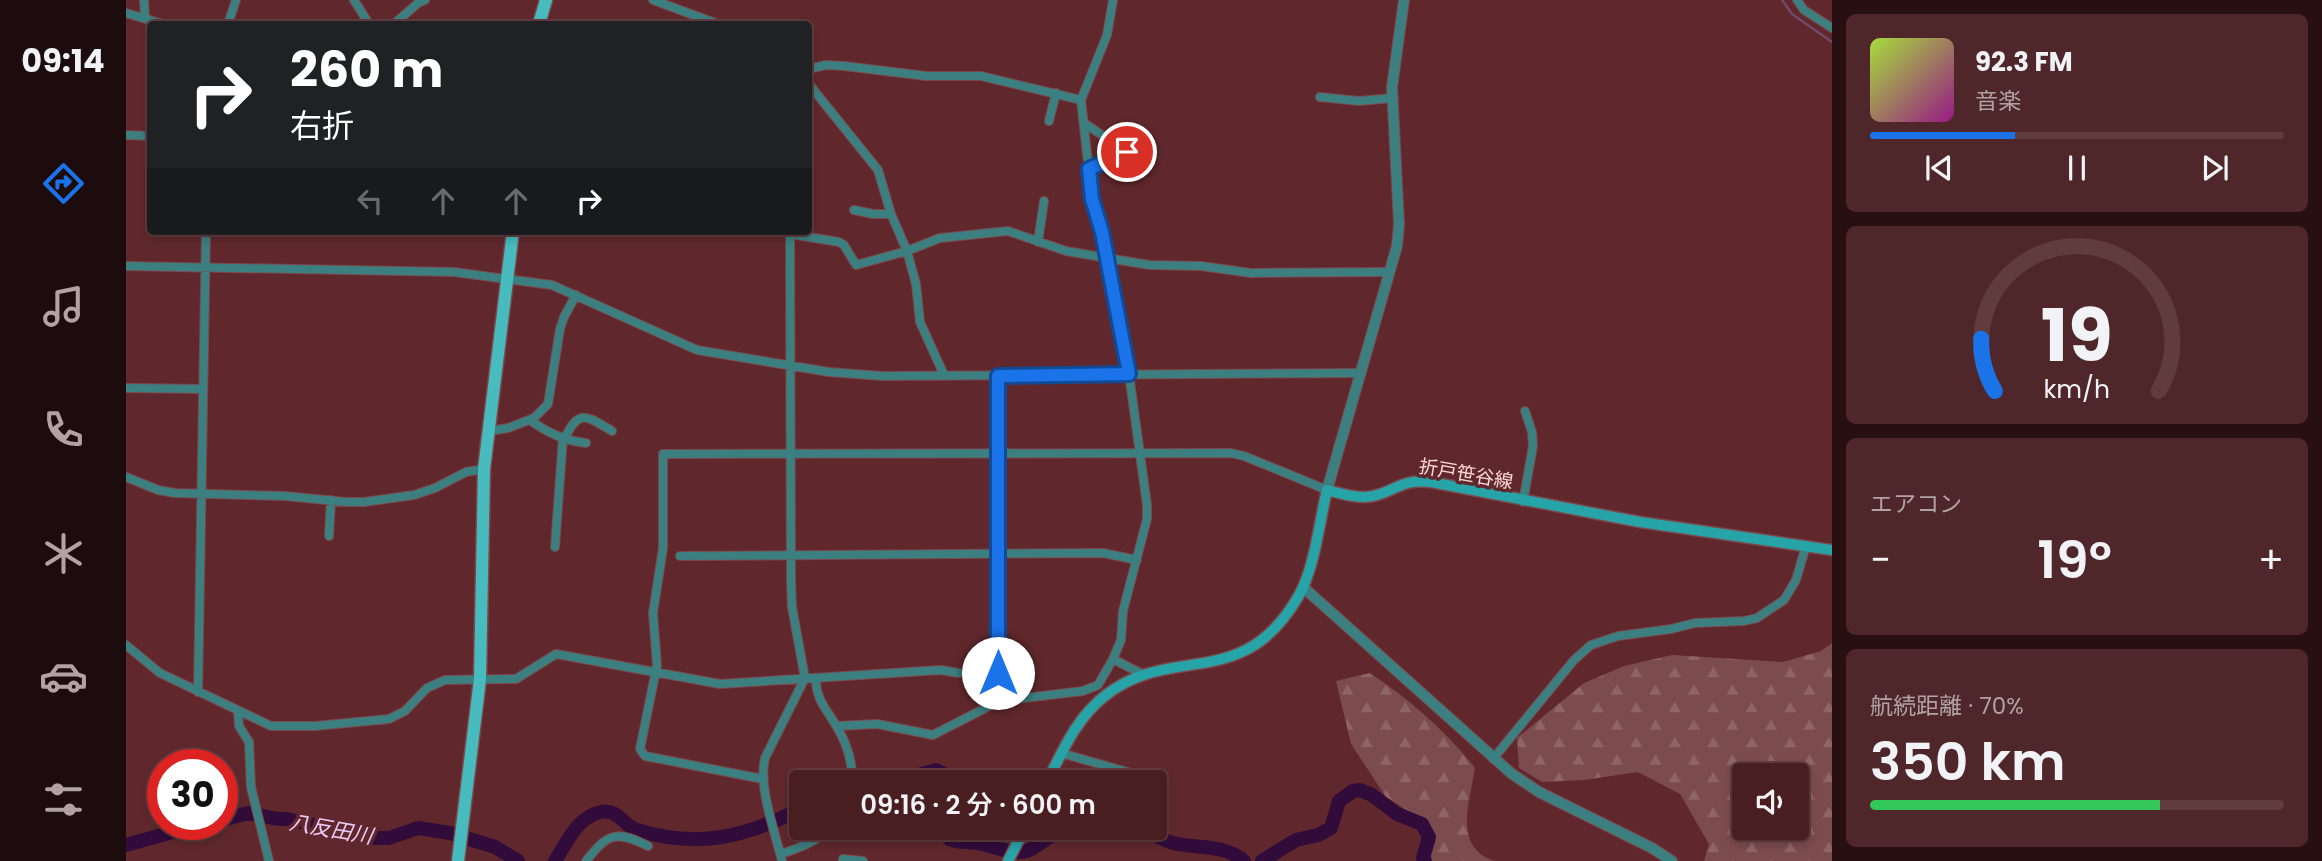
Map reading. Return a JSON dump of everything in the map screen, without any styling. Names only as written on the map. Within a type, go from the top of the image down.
[{"type":"main road","points":[[539,21],[542,2]]},
{"type":"main road","points":[[458,861],[480,679],[484,469],[513,235]]},
{"type":"main road","name":"折戸笹谷線","points":[[1327,490],[1345,495],[1368,496],[1408,481],[1418,481],[1640,523],[1832,550]]},
{"type":"main road","points":[[1053,770],[1080,721],[1102,698],[1125,682],[1144,675],[1220,661],[1248,650],[1278,627],[1303,587],[1327,490]]},
{"type":"main road","points":[[1008,861],[1019,840]]},
{"type":"street","points":[[144,0],[145,17]]},
{"type":"street","points":[[229,21],[236,0]]},
{"type":"street","points":[[354,0],[367,21]]},
{"type":"street","points":[[397,21],[425,0]]},
{"type":"street","points":[[653,0],[710,21]]},
{"type":"street","points":[[837,726],[877,724],[933,735],[1000,698],[1083,691],[1098,685],[1114,659],[1121,640],[1123,611],[1147,519],[1129,374],[1102,232],[1092,199],[1082,100],[1107,35],[1113,0]]},
{"type":"street","points":[[763,779],[645,757],[642,754],[640,745],[657,672],[653,613],[663,548],[663,454],[1231,453],[1327,490],[1397,246],[1399,224],[1392,98],[1404,0]]},
{"type":"street","points":[[1797,0],[1804,10],[1832,28]]},
{"type":"street","points":[[126,13],[155,21]]},
{"type":"street","points":[[812,68],[826,65],[926,76],[981,76],[1082,100]]},
{"type":"street","points":[[812,88],[874,164],[907,251],[916,284],[920,322],[944,375]]},
{"type":"street","points":[[1049,121],[1056,93]]},
{"type":"street","points":[[1320,97],[1344,100],[1392,98]]},
{"type":"street","points":[[1084,123],[1127,152],[1089,169]]},
{"type":"street","points":[[126,135],[147,136]]},
{"type":"street","points":[[1038,242],[1044,201]]},
{"type":"street","points":[[854,210],[891,214]]},
{"type":"street","points":[[801,235],[839,242],[844,245],[856,265],[907,251],[940,238],[1008,231],[1066,251],[1149,265],[1200,266],[1251,273],[1390,272]]},
{"type":"street","points":[[198,692],[206,235]]},
{"type":"street","points":[[790,235],[790,553],[792,607],[804,680],[765,758],[763,779],[782,857],[814,840]]},
{"type":"street","points":[[126,266],[454,272],[508,278],[552,285],[697,350],[790,366],[881,376],[1359,373]]},
{"type":"street","points":[[490,431],[530,420],[548,404],[560,329],[576,295]]},
{"type":"street","points":[[998,376],[1000,698]]},
{"type":"street","points":[[126,388],[203,389]]},
{"type":"street","points":[[1523,502],[1533,446],[1532,432],[1525,411]]},
{"type":"street","points":[[555,547],[564,438],[572,422],[578,418],[586,418],[612,431]]},
{"type":"street","points":[[530,420],[542,429],[586,443]]},
{"type":"street","points":[[126,477],[158,490],[364,502],[414,495],[466,472],[484,469]]},
{"type":"street","points":[[329,537],[331,500]]},
{"type":"street","points":[[1493,758],[1574,660],[1591,645],[1609,638],[1695,623],[1757,618],[1784,600],[1796,580],[1806,546]]},
{"type":"street","points":[[680,556],[790,553],[1103,553],[1137,560]]},
{"type":"street","points":[[1303,587],[1512,774],[1539,792],[1640,842],[1672,861]]},
{"type":"street","points":[[126,645],[160,673],[271,726],[378,722],[405,711],[421,693],[434,684],[445,680],[516,679],[556,654],[720,684],[941,670],[963,676],[1000,698]]},
{"type":"street","points":[[1114,659],[1144,675]]},
{"type":"street","points":[[816,680],[821,705],[837,726],[851,770]]},
{"type":"street","points":[[1098,685],[1102,698]]},
{"type":"street","points":[[238,712],[239,726],[249,742],[251,787],[270,861]]},
{"type":"street","points":[[1061,753],[1120,770]]},
{"type":"street","points":[[586,861],[601,842],[612,836],[632,838],[648,846]]},
{"type":"street","points":[[843,861],[863,861]]},
{"type":"green space","points":[[1832,643],[1832,861],[1704,861],[1709,844],[1680,794],[1638,772],[1584,780],[1542,782],[1519,768],[1517,738],[1584,683],[1624,666],[1672,655],[1783,662],[1821,651]]},
{"type":"green space","points":[[1370,673],[1426,716],[1475,768],[1468,808],[1468,835],[1473,846],[1482,855],[1495,861],[1426,861],[1427,823],[1386,797],[1351,744],[1336,681]]},
{"type":"waterway","points":[[1782,0],[1792,14],[1832,42]]},
{"type":"waterway","name":"八反田川","points":[[1262,861],[1296,840],[1318,835],[1331,828],[1339,801],[1353,791],[1360,790],[1372,795],[1397,814],[1422,824],[1429,837],[1423,858],[1425,861]]},
{"type":"waterway","name":"八反田川","points":[[555,861],[579,825],[585,819],[601,812],[611,812],[637,830],[681,839],[742,833],[789,814]]},
{"type":"waterway","name":"八反田川","points":[[238,816],[248,813],[287,819],[369,838],[389,838],[418,828],[450,833],[495,847],[518,861]]},
{"type":"waterway","name":"八反田川","points":[[126,845],[147,839]]},
{"type":"waterway","name":"八反田川","points":[[951,840],[1016,852],[1027,851],[1045,840]]},
{"type":"waterway","name":"八反田川","points":[[1166,840],[1219,849],[1244,861]]},
{"type":"route","points":[[998,673],[998,376],[1129,374],[1102,232],[1093,205],[1089,169],[1127,152]]}]
